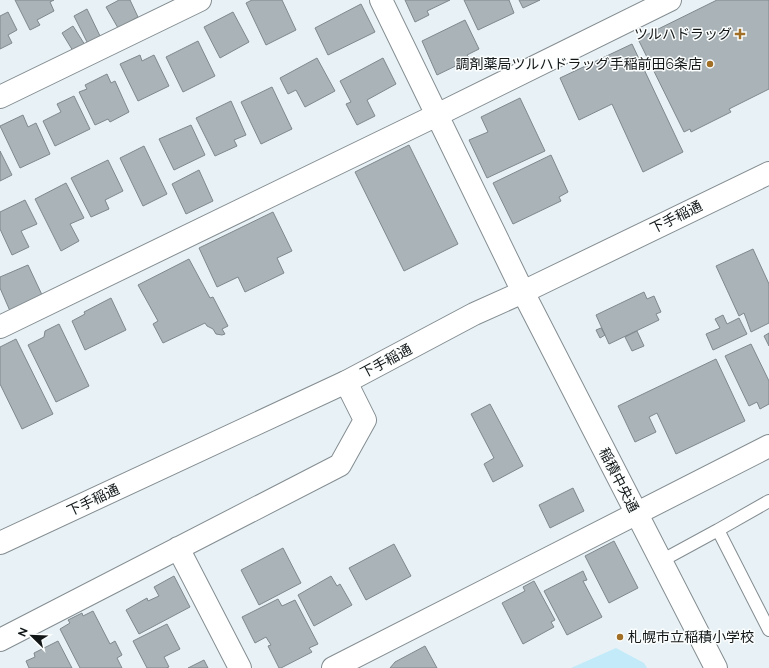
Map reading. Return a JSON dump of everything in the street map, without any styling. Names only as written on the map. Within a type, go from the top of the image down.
[{"type":"street","points":[[0,97],[200,0]]},
{"type":"street","name":"稲積中央通","points":[[380,0],[523,292],[716,668]]},
{"type":"street","points":[[0,327],[670,0]]},
{"type":"street","name":"下手稲通","points":[[0,543],[346,382],[474,314],[523,292],[769,173]]},
{"type":"street","points":[[0,640],[340,465],[365,420],[346,382]]},
{"type":"street","points":[[333,668],[769,446]]},
{"type":"street","points":[[178,548],[240,668]]},
{"type":"lane","points":[[661,561],[769,501]]},
{"type":"lane","points":[[718,530],[769,630]]},
{"type":"shaded area","points":[[616,648],[644,663],[647,668],[571,668]]},
{"type":"building","points":[[15,0],[54,0],[50,2],[54,11],[37,20],[40,25],[30,30]]},
{"type":"building","points":[[119,0],[130,0],[138,17],[118,28],[106,7]]},
{"type":"building","points":[[252,0],[282,0],[296,30],[266,45],[246,3]]},
{"type":"building","points":[[405,0],[450,0],[427,11],[429,15],[415,22]]},
{"type":"building","points":[[464,0],[509,0],[514,13],[478,30]]},
{"type":"building","points":[[519,0],[540,0],[523,8]]},
{"type":"building","name":"調剤薬局ツルハドラッグ手稲前田6条店","points":[[717,0],[769,0],[769,89],[729,109],[731,112],[691,132],[690,129],[684,132],[638,39]]},
{"type":"building","points":[[361,4],[375,32],[328,55],[315,28]]},
{"type":"building","points":[[87,9],[101,38],[88,44],[74,16]]},
{"type":"building","points":[[8,12],[17,30],[8,35],[12,43],[0,49],[0,16]]},
{"type":"building","points":[[233,12],[249,42],[220,58],[204,27]]},
{"type":"building","points":[[465,20],[479,49],[467,55],[470,59],[437,75],[422,41]]},
{"type":"building","points":[[73,26],[85,45],[73,51],[62,33]]},
{"type":"building","points":[[198,41],[215,76],[183,92],[166,57]]},
{"type":"building","points":[[632,44],[683,152],[643,172],[612,104],[579,120],[560,78]]},
{"type":"building","points":[[140,55],[142,61],[154,55],[169,86],[138,101],[120,64]]},
{"type":"building","points":[[317,58],[335,91],[305,107],[296,90],[288,94],[280,78]]},
{"type":"building","points":[[383,58],[396,84],[367,100],[375,116],[357,125],[346,104],[351,102],[340,81]]},
{"type":"building","points":[[107,74],[111,83],[115,81],[129,112],[110,122],[108,119],[95,125],[79,92],[87,89],[85,85]]},
{"type":"building","points":[[272,87],[292,129],[261,144],[241,102]]},
{"type":"building","points":[[74,96],[90,129],[55,146],[43,121],[61,112],[57,104]]},
{"type":"building","points":[[520,98],[545,151],[487,178],[469,140],[488,132],[481,117]]},
{"type":"building","points":[[231,101],[246,135],[234,140],[237,146],[215,156],[196,118]]},
{"type":"building","points":[[23,115],[28,127],[36,123],[50,154],[20,168],[0,126]]},
{"type":"building","points":[[191,125],[205,155],[174,170],[159,139]]},
{"type":"building","points":[[409,145],[458,244],[404,271],[355,172]]},
{"type":"building","points":[[144,146],[167,194],[143,206],[120,158]]},
{"type":"building","points":[[0,151],[12,175],[0,181]]},
{"type":"building","points":[[551,155],[568,192],[559,197],[561,201],[513,224],[493,183]]},
{"type":"building","points":[[108,160],[123,191],[105,200],[109,209],[91,217],[71,178]]},
{"type":"building","points":[[199,170],[213,201],[186,214],[172,184]]},
{"type":"building","points":[[66,183],[84,218],[70,224],[79,241],[61,251],[35,199]]},
{"type":"building","points":[[25,200],[37,224],[21,231],[29,247],[12,255],[0,229],[0,212]]},
{"type":"building","points":[[273,212],[292,251],[277,258],[284,273],[245,292],[238,277],[217,287],[199,248]]},
{"type":"building","points":[[753,249],[769,284],[769,323],[751,332],[744,313],[739,316],[716,266]]},
{"type":"building","points":[[189,259],[210,298],[213,297],[228,326],[222,329],[225,334],[222,335],[216,334],[213,329],[205,323],[163,343],[153,324],[158,321],[138,285]]},
{"type":"building","points":[[28,265],[43,297],[10,311],[0,288],[0,277]]},
{"type":"building","points":[[644,292],[647,299],[654,296],[661,312],[656,314],[659,320],[609,344],[596,315]]},
{"type":"building","points":[[111,298],[126,330],[85,350],[72,321],[85,314],[84,312]]},
{"type":"building","points":[[723,315],[727,324],[739,318],[747,334],[713,350],[706,334],[720,328],[715,319]]},
{"type":"building","points":[[59,324],[89,386],[56,402],[28,345],[44,337],[45,331]]},
{"type":"building","points":[[601,328],[605,335],[600,338],[596,330]]},
{"type":"building","points":[[637,331],[644,346],[632,351],[625,337]]},
{"type":"building","points":[[769,333],[769,346],[764,336]]},
{"type":"building","points":[[16,339],[53,414],[22,429],[0,384],[0,347]]},
{"type":"building","points":[[751,344],[769,381],[769,404],[760,409],[757,402],[749,406],[725,356]]},
{"type":"building","points":[[716,359],[745,421],[676,454],[657,413],[649,417],[656,432],[635,442],[618,406]]},
{"type":"building","points":[[490,404],[523,466],[493,482],[484,464],[494,458],[471,414]]},
{"type":"building","points":[[573,488],[584,511],[550,528],[539,505]]},
{"type":"building","points":[[614,541],[638,588],[609,603],[585,556]]},
{"type":"building","points":[[394,544],[411,576],[366,600],[349,568]]},
{"type":"building","points":[[283,548],[301,583],[259,605],[241,570]]},
{"type":"building","points":[[583,571],[587,580],[583,581],[602,617],[567,635],[544,591]]},
{"type":"building","points":[[174,576],[190,607],[139,634],[126,610],[147,598],[148,601],[159,596],[154,587]]},
{"type":"building","points":[[331,576],[337,586],[340,584],[352,605],[314,626],[298,595]]},
{"type":"building","points":[[534,581],[555,620],[551,622],[554,627],[523,644],[502,603],[525,591],[523,587]]},
{"type":"building","points":[[278,599],[282,606],[295,600],[318,644],[309,648],[312,652],[281,668],[279,668],[268,646],[271,645],[266,637],[255,643],[242,617]]},
{"type":"building","points":[[93,611],[110,644],[115,641],[122,655],[117,658],[122,668],[80,668],[60,629],[70,623],[68,620],[82,613],[83,616]]},
{"type":"building","points":[[167,624],[180,649],[164,657],[169,667],[147,668],[133,641]]},
{"type":"building","points":[[58,641],[72,668],[29,668],[26,661],[35,657],[34,653]]},
{"type":"building","points":[[425,646],[437,668],[390,668],[395,662]]},
{"type":"building","points":[[204,660],[208,668],[188,668]]},
{"type":"place","name":"ツルハドラッグ","points":[[740,34]]},
{"type":"place","name":"調剤薬局ツルハドラッグ手稲前田6条店","points":[[710,64]]},
{"type":"place","name":"札幌市立稲積小学校","points":[[620,637]]}]
